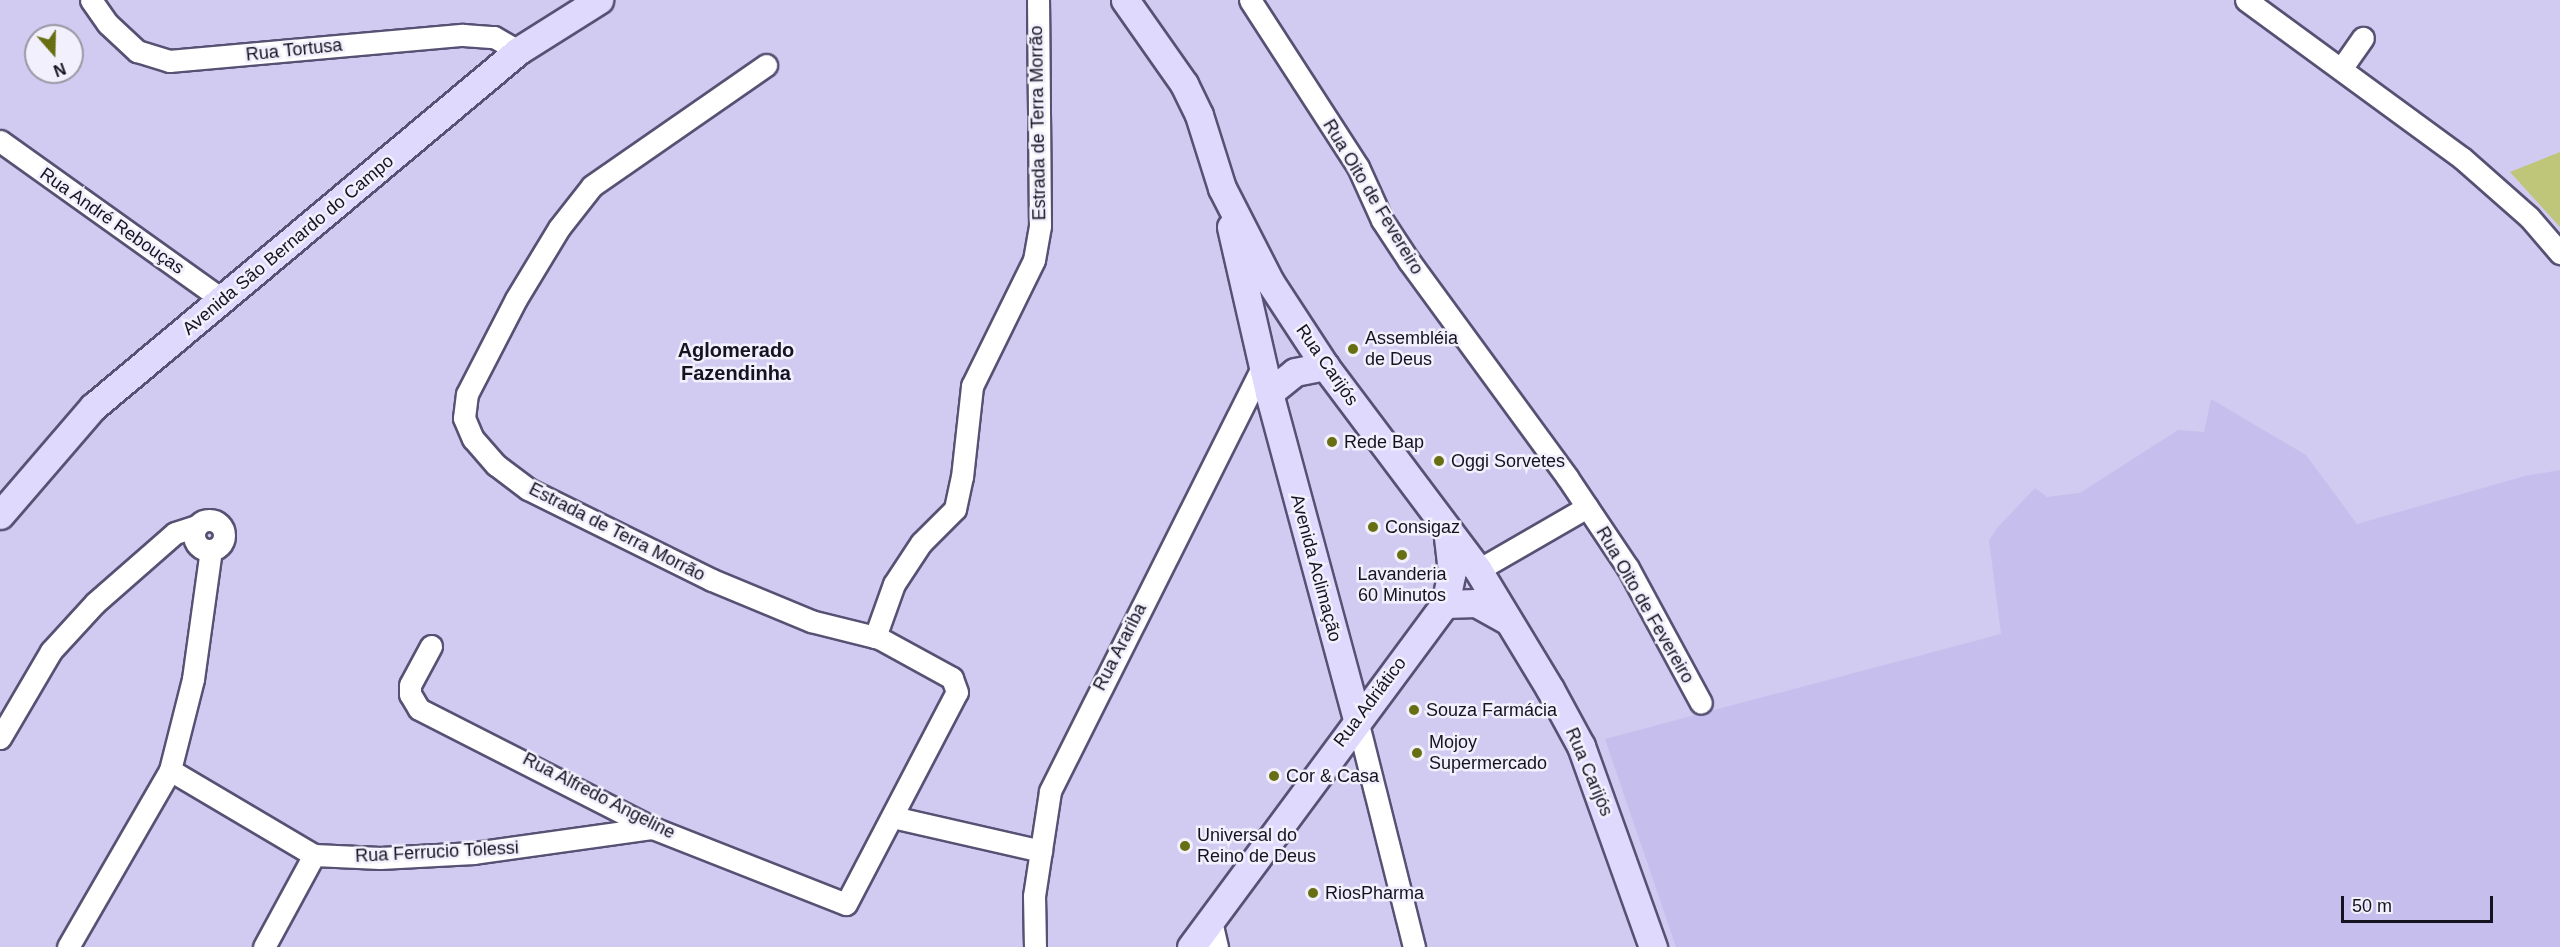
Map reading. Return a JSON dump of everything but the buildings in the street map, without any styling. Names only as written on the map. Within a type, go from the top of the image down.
[{"type":"main road","name":"Avenida São Bernardo do Campo","points":[[0,515],[93,407],[224,300],[518,51],[598,0]]},
{"type":"main road","name":"Rua Carijós","points":[[1125,0],[1184,84],[1199,115],[1222,188],[1269,282],[1325,366],[1478,570],[1581,746],[1653,947]]},
{"type":"main road","name":"Avenida Aclimação","points":[[1222,188],[1269,393],[1357,720]]},
{"type":"main road","points":[[1269,393],[1295,372],[1325,366]]},
{"type":"main road","name":"Rua Adriático","points":[[1191,947],[1445,604],[1452,572],[1446,527]]},
{"type":"main road","points":[[1445,604],[1476,603],[1511,623]]},
{"type":"street","name":"Rua Tortusa","points":[[92,0],[108,24],[137,51],[169,61],[464,35],[494,37],[518,51]]},
{"type":"street","name":"Estrada de Terra Morrão","points":[[875,637],[894,584],[921,543],[955,509],[962,477],[972,386],[1034,260],[1040,226],[1038,0]]},
{"type":"street","name":"Rua Oito de Fevereiro","points":[[1250,0],[1353,159],[1383,220],[1408,261],[1587,507],[1628,568],[1701,703]]},
{"type":"street","points":[[2246,0],[2470,165],[2529,217],[2560,253]]},
{"type":"street","points":[[2341,69],[2363,38]]},
{"type":"street","name":"Estrada de Terra Morrão","points":[[766,66],[592,186],[559,228],[516,299],[467,394],[464,418],[473,439],[496,465],[528,489],[757,600],[811,621],[875,637],[952,678],[957,692],[893,817]]},
{"type":"street","name":"Rua André Rebouças","points":[[0,141],[224,300]]},
{"type":"street","name":"Rua Arariba","points":[[1035,947],[1034,896],[1050,791],[1263,365]]},
{"type":"street","name":"Rua Oito de Fevereiro","points":[[1478,570],[1587,507]]},
{"type":"street","points":[[0,738],[51,651],[95,603],[175,533],[209,519],[222,526],[223,541],[211,550],[193,679],[170,770],[68,947]]},
{"type":"street","name":"Rua Alfredo Angeline","points":[[431,646],[410,685],[413,701],[419,709],[519,756],[653,828],[846,904],[893,817]]},
{"type":"street","name":"Avenida Aclimação","points":[[1357,720],[1414,947]]},
{"type":"street","name":"Rua Ferrucio Tolessi","points":[[170,770],[314,855],[380,858],[474,853],[653,828]]},
{"type":"street","points":[[893,817],[1041,851]]},
{"type":"street","points":[[264,947],[314,855]]},
{"type":"street","points":[[1211,921],[1217,947]]},
{"type":"shaded area","points":[[2211,399],[2306,455],[2357,524],[2525,476],[2560,470],[2560,947],[1676,947],[1605,739],[2001,634],[1989,540],[1998,527],[2035,488],[2047,497],[2080,493],[2178,430],[2204,432]]},
{"type":"green space","points":[[2560,152],[2560,227],[2510,172]]},
{"type":"place","name":"Assembléia de Deus","points":[[1353,349]]},
{"type":"place","name":"Rede Bap","points":[[1332,442]]},
{"type":"place","name":"Oggi Sorvetes","points":[[1439,461]]},
{"type":"place","name":"Consigaz","points":[[1373,527]]},
{"type":"place","name":"Lavanderia 60 Minutos","points":[[1402,555]]},
{"type":"place","name":"Souza Farmácia","points":[[1414,710]]},
{"type":"place","name":"Mojoy Supermercado","points":[[1417,753]]},
{"type":"place","name":"Cor & Casa","points":[[1274,776]]},
{"type":"place","name":"Universal do Reino de Deus","points":[[1185,846]]},
{"type":"place","name":"RiosPharma","points":[[1313,893]]},
{"type":"district","name":"Aglomerado Fazendinha","points":[[736,362]]}]
